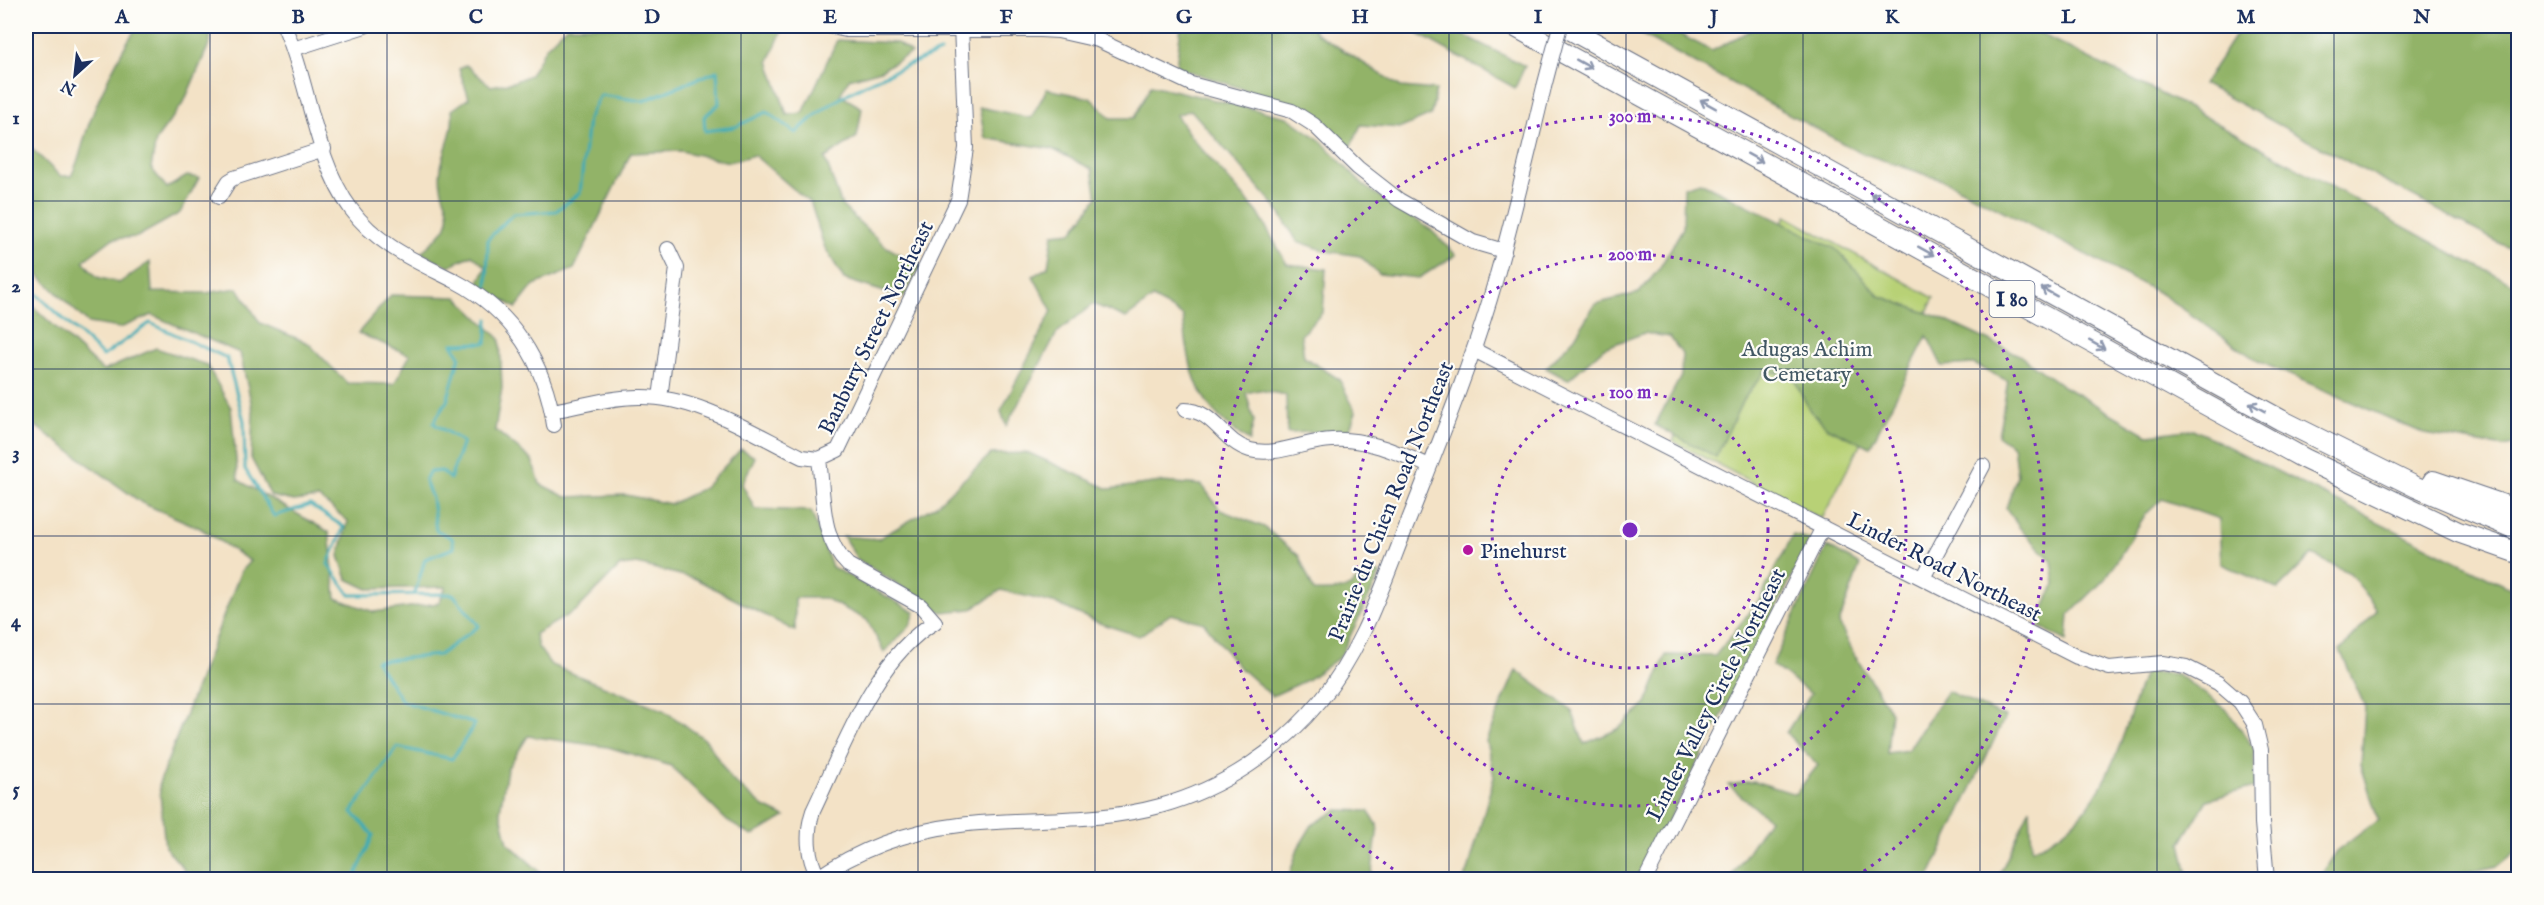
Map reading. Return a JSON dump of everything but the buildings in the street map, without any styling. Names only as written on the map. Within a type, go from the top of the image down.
[{"type":"highway","name":"I 80","points":[[1514,26],[2306,459],[2458,532],[2518,553]]},
{"type":"highway","name":"I 80","points":[[1562,26],[2281,420],[2416,487],[2518,530]]},
{"type":"highway","points":[[2281,420],[2452,489],[2518,510]]},
{"type":"highway","points":[[2458,532],[2518,558]]},
{"type":"street","points":[[219,197],[229,181],[234,178],[324,149],[284,26]]},
{"type":"street","points":[[293,49],[365,26]]},
{"type":"street","points":[[828,26],[846,30],[962,28],[1049,31],[1081,35],[1115,47],[1191,84],[1292,111],[1314,125],[1358,168],[1400,200],[1473,242],[1504,251]]},
{"type":"street","name":"Prairie du Chien Road Northeast","points":[[816,878],[880,844],[928,830],[972,824],[1099,817],[1159,807],[1206,790],[1256,761],[1305,718],[1338,677],[1356,649],[1430,466],[1473,350],[1504,251],[1544,87],[1562,26]]},
{"type":"street","name":"Banbury Street Northeast","points":[[324,149],[342,195],[370,232],[400,253],[473,292],[514,328],[538,367],[553,418],[617,399],[660,398],[702,409],[802,457],[819,459],[831,456],[843,444],[958,200],[966,148],[962,28]]},
{"type":"street","points":[[660,398],[677,268],[668,249]]},
{"type":"street","name":"Linder Road Northeast","points":[[1473,350],[2098,666],[2118,669],[2150,664],[2172,664],[2202,673],[2230,692],[2248,712],[2259,736],[2267,879]]},
{"type":"street","points":[[1185,410],[1202,413],[1230,441],[1250,450],[1271,452],[1319,441],[1349,440],[1381,446],[1430,466]]},
{"type":"street","points":[[816,878],[809,849],[808,829],[813,811],[888,666],[904,644],[935,622],[921,606],[848,566],[840,558],[830,538],[819,459]]},
{"type":"street","points":[[1923,578],[1983,466]]},
{"type":"street","name":"Linder Valley Circle Northeast","points":[[1645,879],[1823,527]]},
{"type":"green space","points":[[138,26],[211,26],[210,42],[184,102],[156,140],[151,168],[167,188],[187,176],[199,178],[180,213],[137,237],[112,239],[83,261],[97,277],[119,283],[150,262],[152,292],[206,293],[238,288],[260,323],[308,343],[347,383],[394,384],[410,355],[358,333],[391,295],[457,297],[500,339],[502,388],[495,430],[532,460],[540,484],[566,497],[626,495],[671,504],[704,488],[741,449],[755,457],[742,484],[755,509],[811,511],[832,567],[915,612],[910,626],[884,652],[867,620],[824,598],[795,598],[795,631],[696,579],[637,564],[620,566],[577,610],[535,634],[538,647],[551,665],[663,710],[706,740],[731,779],[764,807],[785,817],[752,836],[727,821],[671,766],[608,747],[528,736],[507,769],[500,811],[508,843],[548,879],[182,879],[184,869],[165,847],[159,783],[241,571],[250,561],[200,528],[142,503],[26,419],[26,300],[103,371],[156,348],[207,365],[231,408],[238,480],[329,532],[336,598],[374,612],[439,603],[446,587],[368,589],[347,579],[339,556],[348,521],[319,498],[294,501],[271,496],[251,458],[253,411],[240,353],[152,315],[120,328],[88,323],[26,263],[26,143],[60,176],[71,176],[101,94],[123,49]]},
{"type":"green space","points":[[567,26],[690,26],[693,30],[741,26],[784,26],[769,61],[787,115],[803,113],[837,40],[897,43],[911,53],[881,70],[849,79],[840,95],[862,108],[857,137],[825,158],[842,206],[885,246],[920,266],[903,298],[844,279],[824,246],[811,204],[754,155],[729,162],[681,151],[631,153],[574,269],[534,285],[516,308],[478,284],[486,267],[472,255],[449,266],[421,253],[441,233],[448,220],[448,210],[441,186],[441,167],[451,129],[452,110],[469,98],[459,69],[466,65],[491,86],[513,82],[530,75],[546,47]]},
{"type":"green space","points":[[1181,26],[1312,26],[1316,33],[1401,87],[1436,90],[1431,115],[1401,128],[1361,125],[1349,150],[1302,108],[1176,67]]},
{"type":"green space","points":[[1404,26],[1446,26],[1525,66],[1515,88]]},
{"type":"green space","points":[[1626,26],[1664,26],[1712,51],[1758,26],[2025,26],[2195,111],[2455,255],[2518,286],[2518,444],[2504,447],[2425,434],[2258,361],[2161,294],[1948,182],[1859,152]]},
{"type":"green space","points":[[2241,26],[2518,26],[2518,253],[2203,84]]},
{"type":"green space","points":[[1151,85],[1287,117],[1320,140],[1364,186],[1430,229],[1456,255],[1419,278],[1379,274],[1360,256],[1326,251],[1297,241],[1275,206],[1191,110],[1176,115],[1191,137],[1258,213],[1287,264],[1326,269],[1323,312],[1301,335],[1304,357],[1339,379],[1356,412],[1349,431],[1287,433],[1286,395],[1259,390],[1246,393],[1254,421],[1249,441],[1217,415],[1199,388],[1189,356],[1183,316],[1153,298],[1126,318],[1093,304],[1057,333],[1006,426],[1001,411],[1052,311],[1033,276],[1048,267],[1053,234],[1072,232],[1097,198],[1092,169],[1052,149],[985,138],[979,107],[1031,118],[1047,89],[1090,98],[1111,118],[1134,118]]},
{"type":"green space","points":[[1700,182],[1836,249],[1880,296],[1938,317],[2019,355],[2063,386],[2148,435],[2193,429],[2518,592],[2518,850],[2498,866],[2430,879],[2319,879],[2336,852],[2378,820],[2361,765],[2365,707],[2340,650],[2377,610],[2350,573],[2312,555],[2278,589],[2221,564],[2219,519],[2162,499],[2145,515],[2106,578],[2069,615],[2067,641],[2036,625],[2055,584],[2052,561],[2019,527],[2006,508],[2017,476],[2013,446],[1998,436],[2008,381],[1974,364],[1942,366],[1927,336],[1870,447],[1828,428],[1810,411],[1793,377],[1766,370],[1743,400],[1716,457],[1655,425],[1681,376],[1682,354],[1670,337],[1644,333],[1604,348],[1568,380],[1546,368],[1575,337],[1595,304],[1639,293],[1659,269],[1683,228],[1684,187]]},
{"type":"green space","name":"Adugas Achim Cemetary","points":[[1786,216],[1934,298],[1822,519],[1673,441]]},
{"type":"green space","points":[[1029,453],[1109,489],[1161,482],[1202,485],[1220,510],[1264,527],[1299,556],[1314,591],[1345,588],[1357,581],[1368,567],[1380,574],[1340,657],[1307,680],[1272,696],[1238,666],[1204,623],[1171,614],[1139,636],[1096,622],[1057,604],[1001,590],[972,609],[942,612],[857,559],[843,536],[878,539],[935,506],[991,454]]},
{"type":"green space","points":[[1793,535],[1811,539],[1639,879],[1463,880],[1468,871],[1494,776],[1486,741],[1516,670],[1572,711],[1584,744],[1618,729],[1646,704],[1666,655],[1715,656],[1759,600]]},
{"type":"green space","points":[[1827,546],[1860,565],[1839,623],[1855,656],[1891,712],[1887,753],[1908,750],[1947,691],[2005,717],[1928,879],[1730,879],[1769,819],[1728,785],[1754,781],[1795,794],[1818,765],[1786,733],[1811,694],[1772,665]]},
{"type":"green space","points":[[2144,672],[2177,674],[2226,709],[2254,748],[2255,787],[2207,800],[2181,843],[2189,879],[1997,880],[2030,808],[2032,849],[2057,836],[2077,819],[2093,799],[2118,750]]},
{"type":"green space","points":[[1337,810],[1368,811],[1378,826],[1371,879],[1288,879],[1298,848],[1312,825]]},
{"type":"waterway","points":[[487,291],[488,239],[513,214],[556,211],[580,193],[588,119],[600,95],[643,101],[717,71],[719,104],[704,117],[705,131],[735,127],[767,112],[796,133],[811,119],[845,95],[882,76],[940,52]]},
{"type":"waterway","points":[[26,284],[103,356],[150,323],[227,358],[244,421],[245,469],[274,516],[310,505],[344,527],[328,564],[350,595],[453,594],[479,626],[439,655],[376,661],[402,701],[475,724],[452,759],[397,747],[352,812],[373,835],[354,880]]},
{"type":"waterway","points":[[415,593],[425,559],[454,548],[452,538],[436,530],[432,498],[425,481],[429,472],[442,471],[450,479],[463,442],[433,423],[447,401],[460,356],[452,344],[486,343],[488,319]]},
{"type":"place","name":"Pinehurst","points":[[1468,550]]}]
